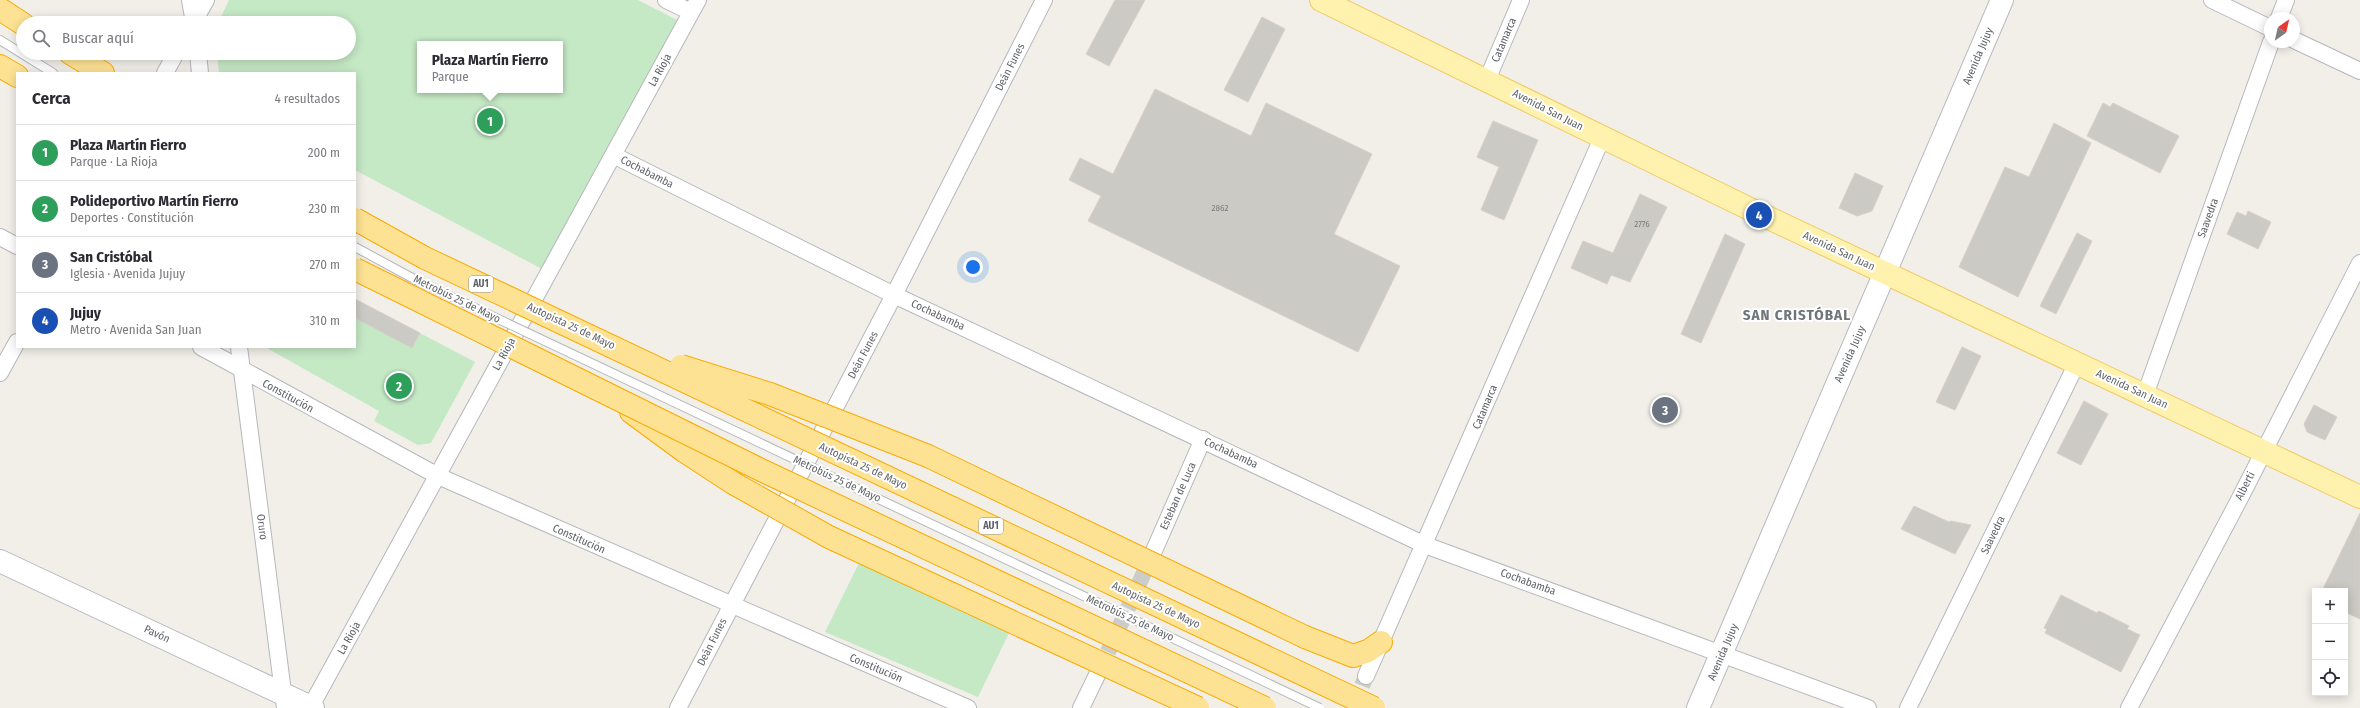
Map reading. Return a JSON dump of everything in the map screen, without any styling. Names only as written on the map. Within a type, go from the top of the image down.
[{"type":"highway","points":[[0,9],[16,19]]},
{"type":"highway","points":[[82,60],[101,72]]},
{"type":"highway","points":[[0,66],[16,75]]},
{"type":"highway","name":"Autopista 25 de Mayo","points":[[356,220],[425,258],[1374,708]]},
{"type":"highway","points":[[356,269],[759,469],[1265,708]]},
{"type":"highway","points":[[609,344],[770,394],[928,456],[1305,637],[1353,656],[1368,651],[1381,642]]},
{"type":"highway","points":[[603,392],[706,466],[829,537],[1198,708]]},
{"type":"main road","name":"Avenida San Juan","points":[[1321,0],[1487,80],[1602,138],[2360,497]]},
{"type":"main road","name":"Avenida Jujuy","points":[[1698,708],[1723,653],[2002,0]]},
{"type":"main road","name":"Pavón","points":[[0,561],[284,700],[312,708]]},
{"type":"street","points":[[190,0],[192,16]]},
{"type":"street","points":[[197,16],[206,0]]},
{"type":"street","points":[[666,0],[694,6]]},
{"type":"street","name":"Deán Funes","points":[[678,708],[894,295],[1044,0]]},
{"type":"street","name":"Catamarca","points":[[1487,80],[1522,0]]},
{"type":"street","points":[[2212,0],[2264,25]]},
{"type":"street","points":[[2281,12],[2286,0]]},
{"type":"street","name":"La Rioja","points":[[312,708],[694,6]]},
{"type":"street","points":[[2300,43],[2360,71]]},
{"type":"street","name":"Saavedra","points":[[2145,395],[2269,48]]},
{"type":"street","points":[[166,72],[172,60]]},
{"type":"street","points":[[199,60],[200,72]]},
{"type":"street","name":"Catamarca","points":[[1366,676],[1425,545],[1602,138]]},
{"type":"street","name":"Cochabamba","points":[[613,155],[894,295],[1203,439],[1425,545],[1723,653],[1868,708]]},
{"type":"street","points":[[0,237],[16,245]]},
{"type":"street","name":"Alberti","points":[[2129,708],[2360,263]]},
{"type":"street","points":[[0,373],[16,344]]},
{"type":"street","name":"Constitución","points":[[204,348],[242,371],[438,476],[731,606],[968,708]]},
{"type":"street","name":"Oruro","points":[[239,348],[284,700]]},
{"type":"street","name":"Saavedra","points":[[1908,708],[2077,363]]},
{"type":"street","name":"Esteban de Luca","points":[[1153,553],[1203,439]]},
{"type":"street","points":[[1082,708],[1097,675]]},
{"type":"lane","points":[[0,40],[16,50]]},
{"type":"lane","points":[[32,60],[51,72]]},
{"type":"lane","name":"Metrobús 25 de Mayo","points":[[356,248],[437,290],[1320,708]]},
{"type":"green space","points":[[229,0],[638,0],[679,21],[542,269],[356,171],[356,72],[219,72],[218,60],[356,60],[356,16],[221,16]]},
{"type":"green space","points":[[356,300],[475,362],[431,443],[418,445],[374,421],[379,411],[267,348],[356,348]]},
{"type":"green space","points":[[861,559],[1009,633],[978,697],[825,632]]},
{"type":"building","points":[[1115,0],[1145,0],[1109,66],[1086,54]]},
{"type":"building","points":[[1262,17],[1285,29],[1248,102],[1224,90]]},
{"type":"building","points":[[1155,89],[1251,136],[1266,103],[1372,154],[1334,234],[1400,266],[1358,352],[1088,221],[1101,196],[1069,180],[1080,158],[1113,174]]},
{"type":"building","points":[[2103,103],[2110,107],[2113,103],[2179,136],[2160,173],[2087,136]]},
{"type":"building","points":[[1493,121],[1538,140],[1504,220],[1481,210],[1499,167],[1477,157]]},
{"type":"building","points":[[2054,123],[2091,143],[2018,297],[1959,267],[2005,167],[2029,177]]},
{"type":"building","points":[[1855,173],[1883,186],[1872,211],[1857,216],[1839,208]]},
{"type":"building","points":[[1640,194],[1667,207],[1630,282],[1611,275],[1607,284],[1571,268],[1583,241],[1613,253]]},
{"type":"building","points":[[2248,211],[2271,222],[2258,249],[2227,234],[2237,212],[2246,216]]},
{"type":"building","points":[[2077,233],[2092,241],[2056,314],[2040,306]]},
{"type":"building","points":[[1725,234],[1745,244],[1701,343],[1681,334]]},
{"type":"building","points":[[356,300],[420,333],[412,348],[356,319]]},
{"type":"building","points":[[1962,347],[1981,356],[1955,410],[1936,402]]},
{"type":"building","points":[[2084,401],[2108,414],[2081,465],[2057,453]]},
{"type":"building","points":[[2314,405],[2337,417],[2325,440],[2307,432],[2304,424]]},
{"type":"building","points":[[1914,506],[1949,522],[1951,521],[1971,525],[1955,554],[1901,529]]},
{"type":"building","points":[[2360,513],[2360,619],[2348,613],[2348,588],[2323,588]]},
{"type":"building","points":[[2061,595],[2097,613],[2099,611],[2129,626],[2127,629],[2140,635],[2121,672],[2045,633],[2047,629],[2044,628]]},
{"type":"tunnel","points":[[1098,674],[1153,553]]},
{"type":"tunnel","points":[[1353,708],[1366,676]]},
{"type":"place","name":"Plaza Martín Fierro","points":[[490,121]]},
{"type":"place","name":"Jujuy","points":[[1759,215]]},
{"type":"place","name":"Polideportivo Martín Fierro","points":[[399,386]]},
{"type":"place","name":"San Cristóbal","points":[[1665,410]]},
{"type":"district","name":"SAN CRISTÓBAL","points":[[1797,315]]}]
